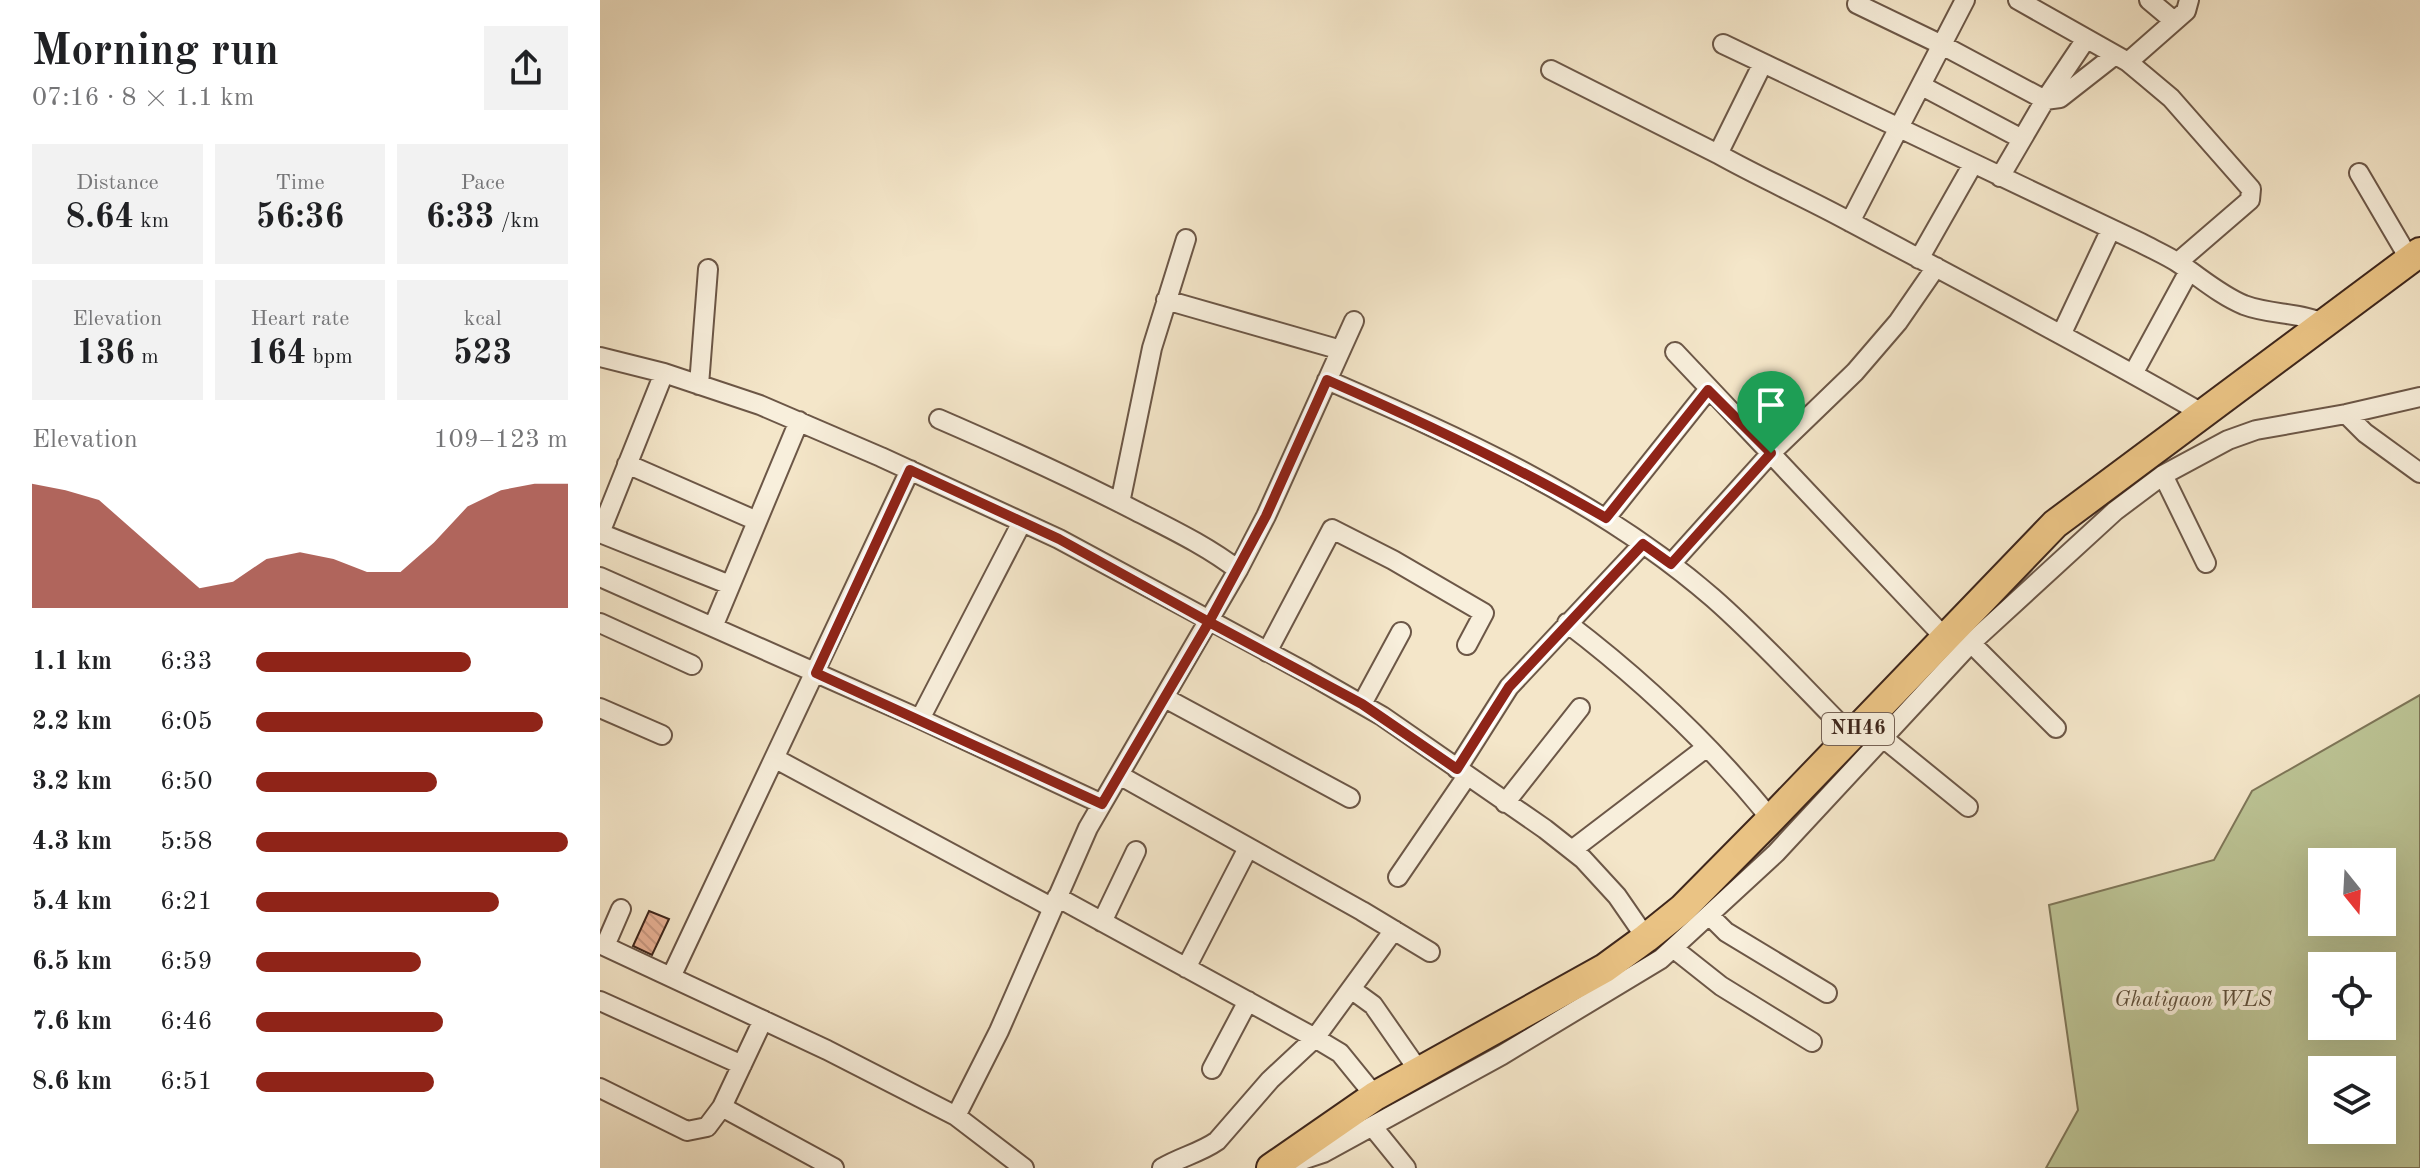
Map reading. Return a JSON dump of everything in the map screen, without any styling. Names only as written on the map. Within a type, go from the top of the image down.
[{"type":"highway","name":"NH46","points":[[1271,1168],[1375,1096],[1605,968],[1646,938],[1682,909],[1852,736],[1958,640],[2055,524],[2415,256]]},
{"type":"street","points":[[1850,222],[1965,0]]},
{"type":"street","points":[[2018,0],[2122,58],[2171,98],[2251,189],[2250,200],[2184,267],[2133,374]]},
{"type":"street","points":[[2149,0],[2174,21]]},
{"type":"street","points":[[1857,4],[2045,100],[2060,98],[2122,58],[2186,11],[2189,0]]},
{"type":"street","points":[[2000,177],[2045,100],[2086,39]]},
{"type":"street","points":[[1723,44],[2111,229],[2184,267],[2239,303],[2269,312],[2306,316],[2323,323]]},
{"type":"street","points":[[1718,154],[1763,63]]},
{"type":"street","points":[[1551,70],[2062,333],[2202,413]]},
{"type":"street","points":[[1922,86],[2022,139]]},
{"type":"street","points":[[1671,564],[1771,453],[1855,372],[1898,322],[1973,164]]},
{"type":"street","points":[[2359,173],[2415,256]]},
{"type":"street","points":[[2062,333],[2111,229]]},
{"type":"street","points":[[1120,503],[1152,348],[1186,239]]},
{"type":"street","points":[[699,385],[708,269]]},
{"type":"street","points":[[1166,300],[1341,350]]},
{"type":"street","points":[[956,1116],[999,1031],[1088,828],[1238,570],[1266,516],[1354,321]]},
{"type":"street","points":[[1675,352],[1708,390],[1958,640],[2056,728]]},
{"type":"street","points":[[600,357],[664,373],[760,405],[910,470],[1059,539],[1362,704],[1572,850],[1617,896],[1646,938]]},
{"type":"street","points":[[664,373],[600,533],[730,585]]},
{"type":"street","points":[[1327,380],[1426,423],[1520,469],[1606,518],[1715,599],[1852,736]]},
{"type":"street","points":[[1606,518],[1708,390]]},
{"type":"street","points":[[1278,1168],[1323,1153],[1502,1055],[1661,959],[1776,853],[1882,737],[1958,640],[2163,475],[2228,440],[2256,430],[2420,397]]},
{"type":"street","points":[[2346,414],[2365,433],[2420,473]]},
{"type":"street","points":[[939,419],[1028,457],[1120,503],[1214,551],[1238,570]]},
{"type":"street","points":[[713,627],[799,421]]},
{"type":"street","points":[[627,464],[757,521]]},
{"type":"street","points":[[671,977],[910,470]]},
{"type":"street","points":[[2163,475],[2206,563]]},
{"type":"street","points":[[920,719],[1022,522]]},
{"type":"street","points":[[1267,652],[1332,529],[1484,613],[1467,645]]},
{"type":"street","points":[[1398,877],[1509,687],[1643,544]]},
{"type":"street","points":[[600,577],[920,719],[1102,804]]},
{"type":"street","points":[[600,623],[692,665]]},
{"type":"street","points":[[1567,623],[1676,715],[1739,780],[1771,819]]},
{"type":"street","points":[[1362,704],[1401,632]]},
{"type":"street","points":[[1165,698],[1350,798]]},
{"type":"street","points":[[600,708],[662,735]]},
{"type":"street","points":[[1505,803],[1580,708]]},
{"type":"street","points":[[1882,737],[1968,807]]},
{"type":"street","points":[[1572,850],[1707,747]]},
{"type":"street","points":[[776,759],[1055,903],[1102,922],[1315,1038],[1340,1053],[1375,1096]]},
{"type":"street","points":[[1119,775],[1430,952]]},
{"type":"street","points":[[1186,968],[1248,848]]},
{"type":"street","points":[[1102,922],[1136,851]]},
{"type":"street","points":[[621,909],[603,945],[956,1116],[1024,1168]]},
{"type":"street","points":[[1710,916],[1726,932],[1827,993]]},
{"type":"street","points":[[1162,1168],[1217,1141],[1270,1080],[1315,1038],[1394,930]]},
{"type":"street","points":[[1673,948],[1721,986],[1812,1042]]},
{"type":"street","points":[[1351,989],[1373,1005],[1419,1071]]},
{"type":"street","points":[[600,1001],[742,1065]]},
{"type":"street","points":[[1212,1069],[1248,1001]]},
{"type":"street","points":[[600,1088],[687,1131],[707,1127],[722,1107],[763,1020]]},
{"type":"street","points":[[722,1107],[834,1168]]},
{"type":"street","points":[[1372,1126],[1406,1168]]},
{"type":"green space","name":"Ghatigaon WLS","points":[[2420,695],[2420,1168],[2046,1168],[2078,1110],[2049,905],[2214,860],[2252,791]]},
{"type":"building","points":[[649,911],[669,919],[652,955],[633,946]]},
{"type":"route","points":[[1771,453],[1671,564],[1643,544],[1509,687],[1457,769],[1362,704],[1209,622],[1102,804],[816,673],[910,470],[1059,539],[1209,622],[1266,516],[1327,380],[1426,423],[1532,475],[1606,518],[1708,390],[1771,453]]}]
